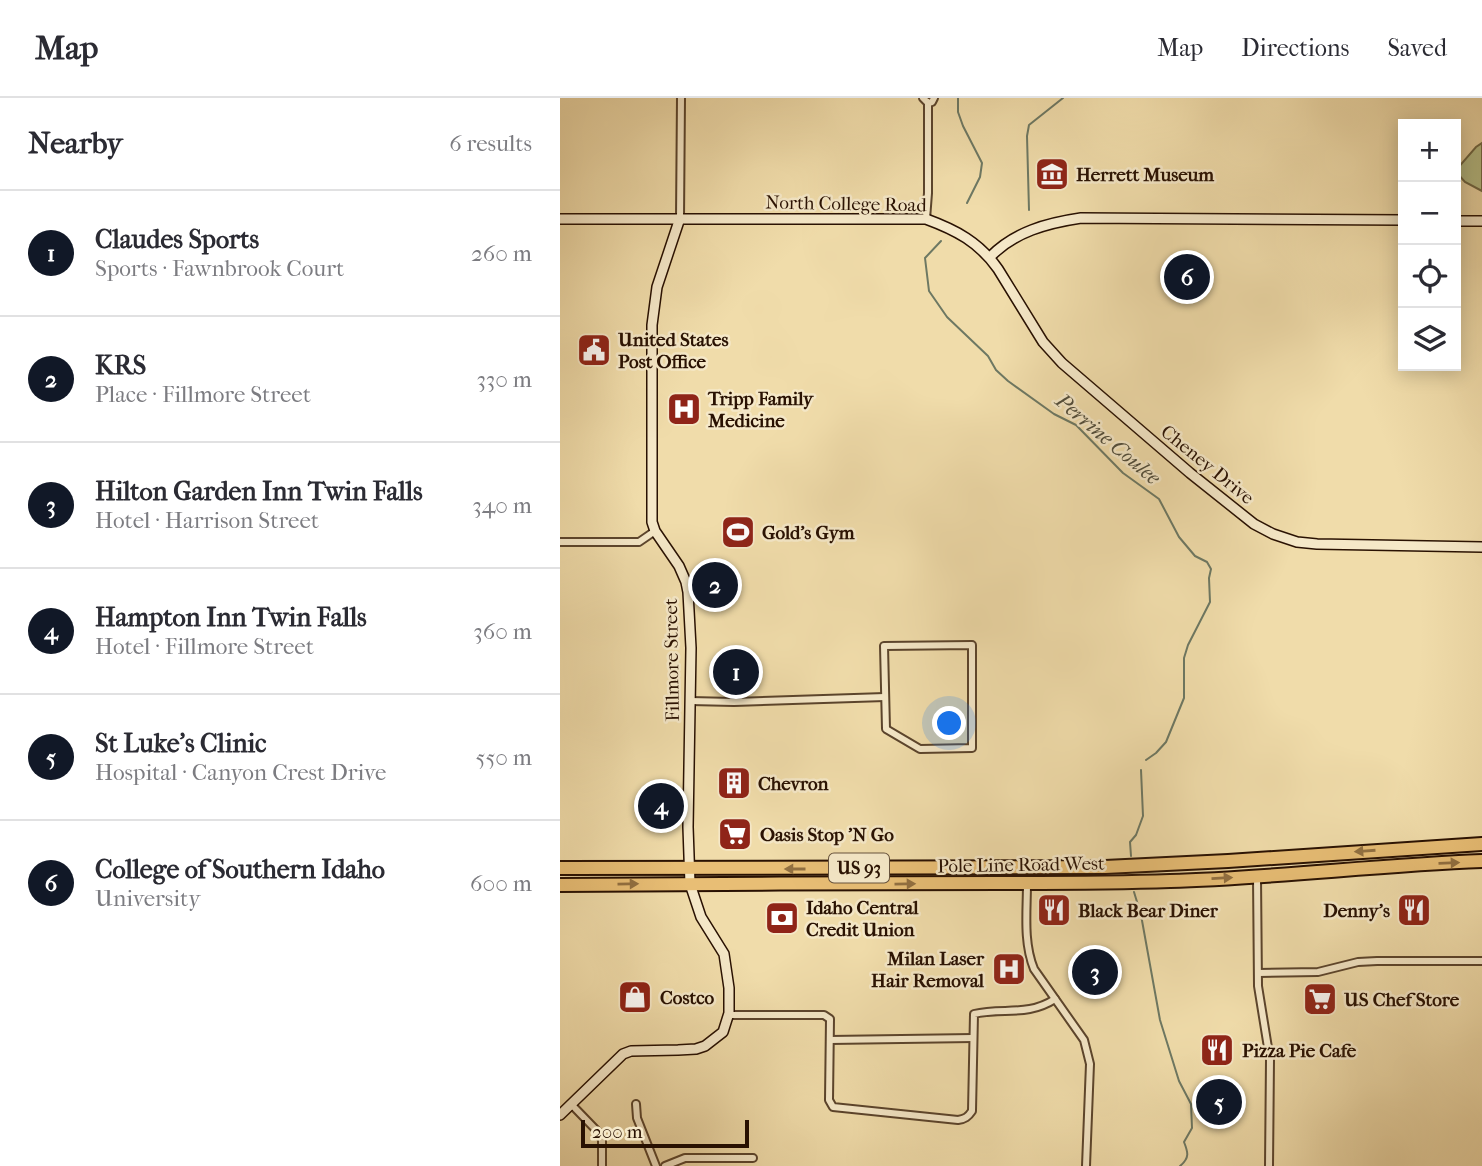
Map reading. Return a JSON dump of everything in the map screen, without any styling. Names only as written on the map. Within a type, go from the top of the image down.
[{"type":"highway","name":"Pole Line Road West","points":[[560,868],[1105,867],[1482,844]]},
{"type":"highway","name":"Pole Line Road West","points":[[560,885],[1169,881],[1482,861]]},
{"type":"highway","points":[[560,874],[618,868]]},
{"type":"street","points":[[560,542],[639,542],[655,531],[652,517],[652,325],[657,287],[680,218],[681,98]]},
{"type":"street","points":[[926,219],[928,193],[925,101],[933,101],[934,98]]},
{"type":"street","points":[[978,245],[997,244],[1014,233],[1055,218],[1398,220]]},
{"type":"street","points":[[990,257],[1023,233],[1081,218]]},
{"type":"street","name":"North College Road","points":[[560,219],[926,219],[954,230],[978,245],[990,257]]},
{"type":"street","points":[[1461,220],[1482,221]]},
{"type":"street","name":"Cheney Drive","points":[[990,257],[1043,342],[1062,363],[1190,473],[1255,524],[1273,534],[1297,542],[1482,547]]},
{"type":"street","name":"Fillmore Street","points":[[655,531],[680,566],[686,582],[691,635],[688,827],[690,884],[701,917],[724,954],[729,988],[728,1015]]},
{"type":"street","points":[[972,645],[972,748],[920,749],[897,736],[886,729],[885,697],[884,646],[972,645]]},
{"type":"street","points":[[690,701],[885,697]]},
{"type":"street","points":[[1257,877],[1258,973],[1270,1060],[1269,1166]]},
{"type":"street","points":[[1027,883],[1027,947],[1030,958],[1034,969],[1084,1040],[1090,1064],[1086,1166]]},
{"type":"street","points":[[1258,973],[1318,972],[1358,962],[1482,961]]},
{"type":"street","points":[[560,1115],[623,1054],[631,1051],[696,1049],[705,1046],[723,1032],[728,1015],[824,1015],[830,1019],[828,1100],[833,1107],[964,1119],[972,1111],[974,1014],[1031,1010],[1055,999]]},
{"type":"street","points":[[830,1040],[973,1038]]},
{"type":"street","points":[[571,1104],[599,1133],[602,1140],[602,1166]]},
{"type":"street","points":[[636,1104],[637,1118],[656,1166]]},
{"type":"street","points":[[664,1166],[685,1158],[753,1158]]},
{"type":"green space","points":[[1482,143],[1482,191],[1461,178],[1461,164]]},
{"type":"waterway","name":"Perrine Coulee","points":[[958,98],[958,112],[963,126],[982,163],[980,177],[967,203]]},
{"type":"waterway","name":"Perrine Coulee","points":[[1029,210],[1029,125],[1063,98]]},
{"type":"waterway","name":"Perrine Coulee","points":[[941,241],[925,258],[929,291],[947,317],[988,356],[996,370],[1008,381],[1054,414],[1076,425],[1123,473],[1159,499],[1179,537],[1195,556],[1207,562],[1211,569],[1210,602],[1184,658],[1184,698],[1166,742],[1146,760]]},
{"type":"waterway","name":"Perrine Coulee","points":[[1131,856],[1130,842],[1136,835],[1143,816],[1141,770]]},
{"type":"waterway","name":"Perrine Coulee","points":[[1134,892],[1141,915],[1160,1020],[1179,1081],[1191,1104],[1192,1128],[1184,1142],[1187,1158],[1180,1166]]},
{"type":"place","name":"Herrett Museum","points":[[1052,174]]},
{"type":"place","name":"College of Southern Idaho","points":[[1187,277]]},
{"type":"place","name":"United States Post Office","points":[[594,350]]},
{"type":"place","name":"Tripp Family Medicine","points":[[684,409]]},
{"type":"place","name":"Gold's Gym","points":[[738,532]]},
{"type":"place","name":"KRS","points":[[715,585]]},
{"type":"place","name":"Claudes Sports","points":[[736,672]]},
{"type":"place","name":"Chevron","points":[[734,783]]},
{"type":"place","name":"Hampton Inn Twin Falls","points":[[661,806]]},
{"type":"place","name":"Oasis Stop 'N Go","points":[[735,834]]},
{"type":"place","name":"Black Bear Diner","points":[[1054,910]]},
{"type":"place","name":"Denny's","points":[[1414,910]]},
{"type":"place","name":"Idaho Central Credit Union","points":[[782,918]]},
{"type":"place","name":"Milan Laser Hair Removal","points":[[1009,969]]},
{"type":"place","name":"Hilton Garden Inn Twin Falls","points":[[1095,972]]},
{"type":"place","name":"Costco","points":[[635,997]]},
{"type":"place","name":"US Chef Store","points":[[1320,999]]},
{"type":"place","name":"Pizza Pie Cafe","points":[[1217,1050]]},
{"type":"place","name":"St Luke's Clinic","points":[[1219,1102]]}]
